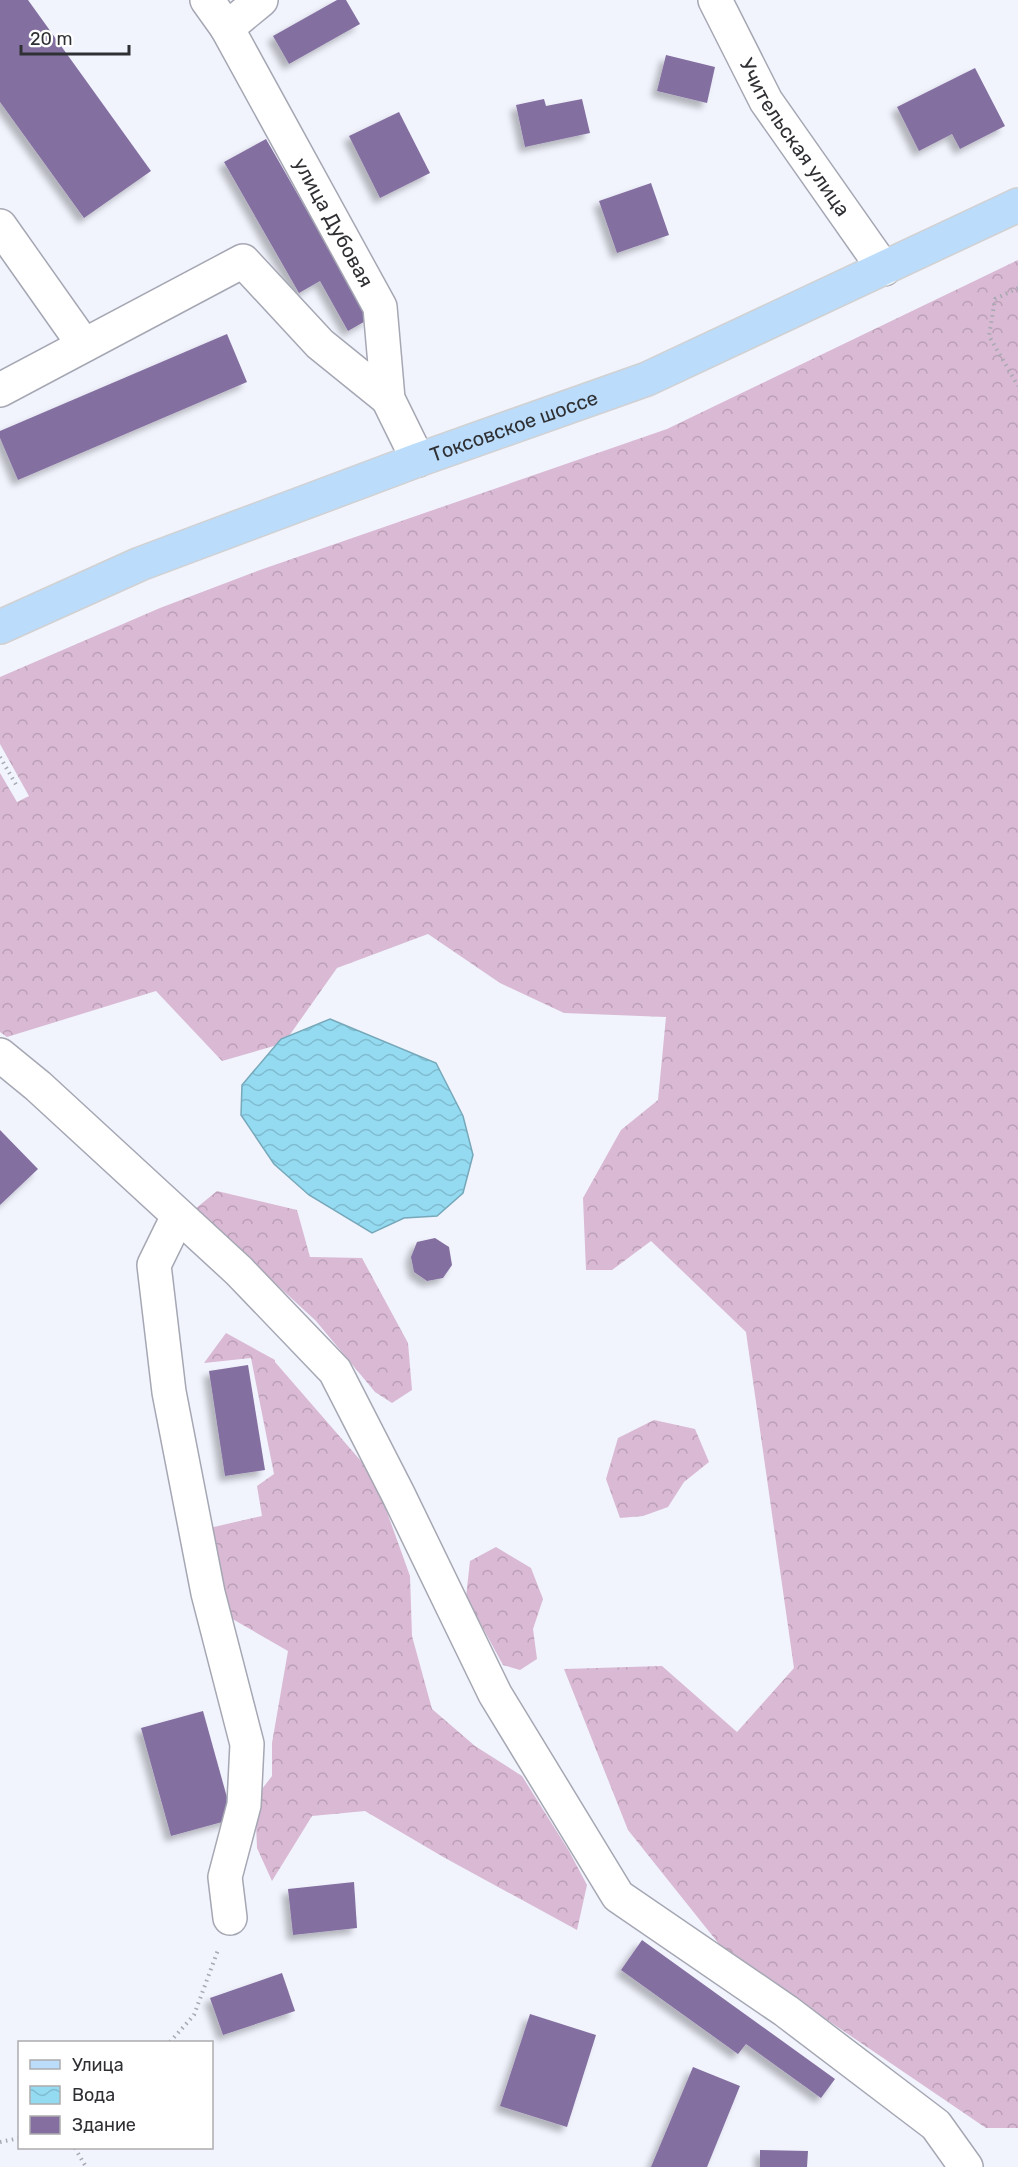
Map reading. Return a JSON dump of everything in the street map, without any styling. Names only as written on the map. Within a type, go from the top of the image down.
[{"type":"main road","name":"Токсовское шоссе","points":[[0,627],[130,568],[418,460],[647,379],[1018,205]]},
{"type":"street","name":"улица Дубовая","points":[[207,0],[227,28],[380,307],[388,399],[418,460]]},
{"type":"street","points":[[227,28],[261,0]]},
{"type":"street","name":"Учительская улица","points":[[715,0],[766,101],[884,268]]},
{"type":"street","points":[[0,226],[84,345]]},
{"type":"street","points":[[0,390],[243,261],[320,344],[388,399]]},
{"type":"street","points":[[0,1055],[38,1086],[239,1271],[335,1371],[495,1694],[618,1896],[786,2011],[936,2125],[966,2167]]},
{"type":"street","points":[[178,1216],[154,1265],[169,1392],[208,1593],[247,1744],[244,1805],[225,1878],[230,1918]]},
{"type":"path","points":[[1018,288],[995,299],[989,336],[1018,386]]},
{"type":"path","points":[[0,757],[18,788]]},
{"type":"path","points":[[172,2041],[194,2015],[230,1918]]},
{"type":"path","points":[[0,2142],[18,2138]]},
{"type":"path","points":[[76,2149],[86,2167]]},
{"type":"green space","points":[[1018,260],[1018,2128],[986,2128],[723,1949],[628,1830],[564,1669],[662,1666],[737,1732],[794,1668],[746,1332],[651,1241],[612,1270],[586,1270],[583,1198],[621,1130],[658,1100],[666,1017],[564,1013],[500,983],[428,934],[337,968],[284,1043],[222,1061],[156,991],[7,1037],[0,1032],[0,773],[17,802],[29,796],[0,744],[0,677],[160,608],[260,570],[667,429]]},
{"type":"green space","points":[[217,1191],[297,1210],[310,1257],[362,1258],[408,1343],[412,1390],[392,1403],[375,1392],[316,1321],[195,1209]]},
{"type":"green space","points":[[226,1333],[275,1360],[374,1476],[410,1576],[412,1636],[432,1709],[475,1746],[522,1776],[569,1851],[587,1885],[577,1930],[445,1858],[365,1811],[312,1816],[272,1881],[257,1848],[255,1798],[272,1776],[272,1743],[288,1651],[222,1613],[205,1529],[262,1516],[257,1486],[274,1474],[251,1358],[204,1363]]},
{"type":"green space","points":[[654,1420],[695,1429],[709,1462],[684,1482],[668,1507],[643,1516],[620,1518],[606,1479],[618,1438]]},
{"type":"green space","points":[[496,1547],[531,1568],[543,1599],[533,1629],[537,1659],[520,1670],[503,1665],[466,1597],[470,1561]]},
{"type":"water","points":[[330,1019],[436,1063],[463,1116],[473,1155],[463,1193],[437,1216],[404,1218],[372,1233],[309,1195],[274,1164],[241,1115],[242,1085],[281,1039]]},
{"type":"building","points":[[0,0],[28,0],[151,171],[84,218],[0,102]]},
{"type":"building","points":[[337,0],[346,0],[360,24],[289,64],[273,36]]},
{"type":"building","points":[[666,55],[715,67],[707,103],[657,91]]},
{"type":"building","points":[[975,68],[1005,126],[960,149],[952,134],[919,151],[897,107]]},
{"type":"building","points":[[544,99],[546,106],[582,99],[590,133],[525,147],[516,105]]},
{"type":"building","points":[[399,112],[430,173],[380,198],[349,136]]},
{"type":"building","points":[[266,139],[369,319],[348,331],[320,281],[299,293],[224,162]]},
{"type":"building","points":[[651,183],[669,235],[617,253],[599,201]]},
{"type":"building","points":[[227,334],[247,382],[18,480],[0,438],[0,431]]},
{"type":"building","points":[[0,1130],[38,1169],[0,1205]]},
{"type":"building","points":[[435,1238],[449,1247],[452,1265],[443,1278],[427,1281],[414,1272],[411,1257],[417,1242]]},
{"type":"building","points":[[248,1365],[265,1470],[225,1476],[209,1371]]},
{"type":"building","points":[[203,1711],[233,1819],[171,1836],[141,1728]]},
{"type":"building","points":[[354,1882],[357,1928],[293,1935],[288,1889]]},
{"type":"building","points":[[642,1940],[835,2079],[821,2098],[746,2044],[738,2054],[621,1970]]},
{"type":"building","points":[[282,1973],[295,2011],[223,2035],[210,1998]]},
{"type":"building","points":[[530,2014],[596,2035],[567,2127],[500,2106]]},
{"type":"building","points":[[693,2067],[740,2086],[707,2167],[651,2167]]},
{"type":"building","points":[[760,2150],[808,2151],[807,2167],[760,2167]]}]
